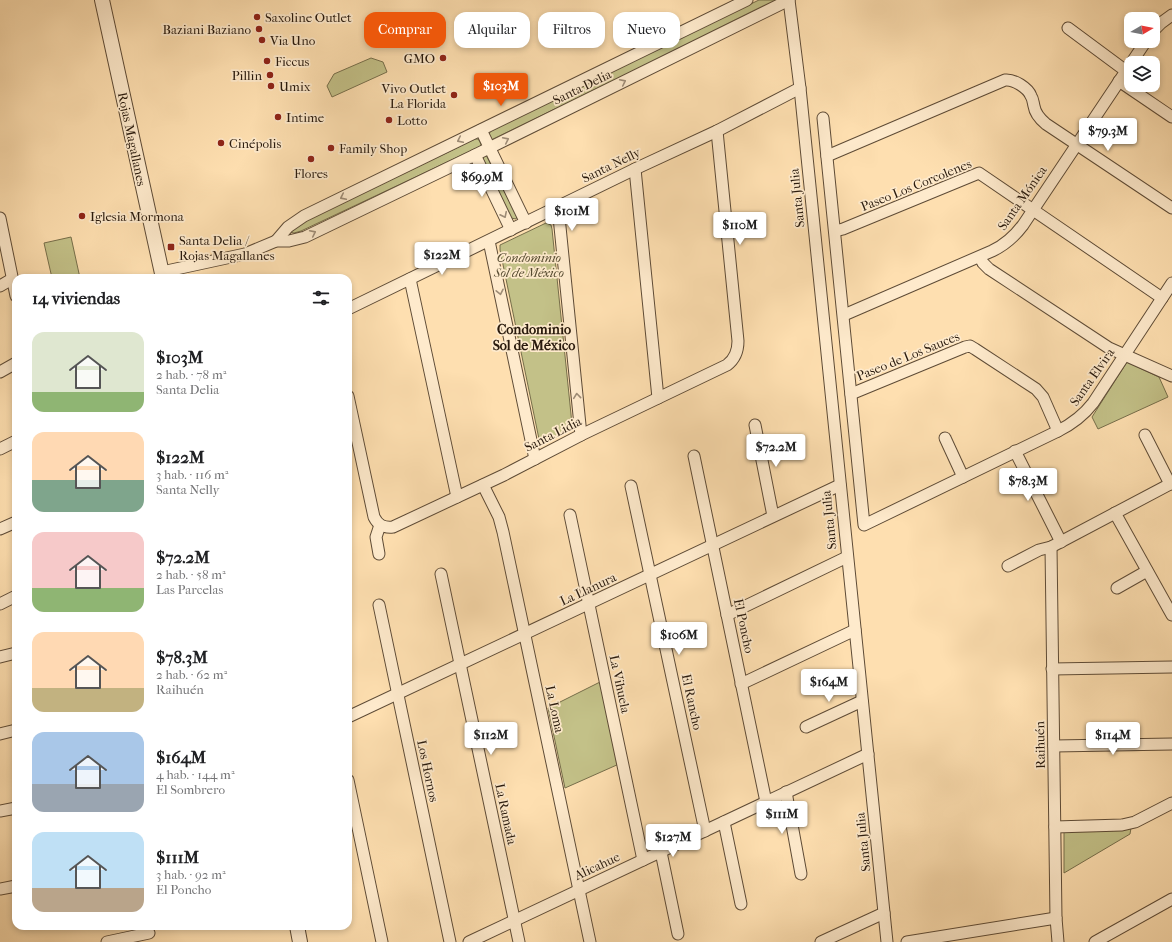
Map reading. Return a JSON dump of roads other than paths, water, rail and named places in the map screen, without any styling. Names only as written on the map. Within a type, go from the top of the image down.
[{"type":"street","name":"Rojas Magallanes","points":[[102,0],[162,274]]},
{"type":"street","name":"Santa Delia","points":[[276,241],[288,227],[304,216],[747,0]]},
{"type":"street","name":"Santa Delia","points":[[166,274],[245,254],[276,241],[289,241],[305,237],[789,0]]},
{"type":"street","name":"Santa Julia","points":[[789,0],[800,88],[887,942]]},
{"type":"street","points":[[1160,22],[1172,15]]},
{"type":"street","points":[[1068,28],[1124,70]]},
{"type":"street","name":"Santa Mónica","points":[[844,316],[980,257],[1008,242],[1018,232],[1124,74]]},
{"type":"street","points":[[827,156],[1005,80],[1014,80],[1032,96],[1036,112],[1042,120],[1076,145],[1172,208]]},
{"type":"street","points":[[1119,81],[1172,117]]},
{"type":"street","name":"Santa Nelly","points":[[352,307],[635,169],[717,131],[800,88]]},
{"type":"street","points":[[823,118],[851,394]]},
{"type":"street","points":[[481,130],[526,222]]},
{"type":"street","name":"Santa Lidia","points":[[380,525],[388,528],[398,526],[730,363],[738,346],[738,341],[717,131]]},
{"type":"street","points":[[475,155],[511,230]]},
{"type":"street","points":[[635,169],[658,398]]},
{"type":"street","name":"Paseo Los Corcolenes","points":[[835,231],[979,173],[1162,298]]},
{"type":"street","points":[[558,207],[581,435]]},
{"type":"street","points":[[0,218],[12,275]]},
{"type":"street","points":[[489,241],[535,459]]},
{"type":"street","points":[[0,252],[12,275]]},
{"type":"street","points":[[980,257],[983,264],[989,269],[1109,348],[1172,376]]},
{"type":"street","points":[[0,286],[12,275]]},
{"type":"street","points":[[410,279],[457,497]]},
{"type":"street","name":"Santa Elvira","points":[[851,394],[864,525],[1074,422],[1087,410],[1172,283]]},
{"type":"street","name":"Paseo de Los Sauces","points":[[851,394],[970,346],[1036,389],[1043,397],[1058,431]]},
{"type":"street","points":[[0,372],[12,365]]},
{"type":"street","points":[[352,415],[374,517],[380,525],[376,537],[379,554]]},
{"type":"street","points":[[755,425],[773,516]]},
{"type":"street","points":[[1008,566],[1039,550],[1051,547],[1061,542],[1171,483],[1145,435]]},
{"type":"street","points":[[945,438],[963,477]]},
{"type":"street","points":[[0,449],[12,443]]},
{"type":"street","points":[[1015,452],[1061,542]]},
{"type":"street","name":"El Poncho","points":[[694,456],[766,802]]},
{"type":"street","name":"La Loma","points":[[483,485],[501,523],[590,942]]},
{"type":"street","name":"La Llanura","points":[[352,715],[840,485]]},
{"type":"street","name":"El Rancho","points":[[631,486],[705,830]]},
{"type":"street","points":[[1115,513],[1172,615]]},
{"type":"street","name":"La Vihuela","points":[[570,515],[643,860]]},
{"type":"street","points":[[0,529],[12,524]]},
{"type":"street","name":"Raihuén","points":[[1051,547],[1056,918],[1058,942]]},
{"type":"street","points":[[727,615],[847,557]]},
{"type":"street","points":[[1117,588],[1147,570]]},
{"type":"street","name":"La Ramada","points":[[441,574],[519,942]]},
{"type":"street","points":[[0,604],[12,598]]},
{"type":"street","name":"Los Hornos","points":[[379,605],[450,942]]},
{"type":"street","points":[[742,684],[855,630]]},
{"type":"street","points":[[0,657],[12,654]]},
{"type":"street","points":[[1052,669],[1172,667]]},
{"type":"street","points":[[806,727],[862,701]]},
{"type":"street","points":[[0,734],[12,731]]},
{"type":"street","points":[[1054,746],[1172,744]]},
{"type":"street","name":"Alicahue","points":[[469,942],[868,754]]},
{"type":"street","points":[[786,792],[801,874]]},
{"type":"street","points":[[352,799],[382,942]]},
{"type":"street","points":[[1055,827],[1122,825],[1135,822],[1172,803]]},
{"type":"street","points":[[0,811],[12,809]]},
{"type":"street","points":[[724,822],[741,904]]},
{"type":"street","points":[[660,852],[678,934]]},
{"type":"street","points":[[0,889],[12,887]]},
{"type":"street","points":[[1095,942],[1172,899]]},
{"type":"street","points":[[822,942],[884,913]]},
{"type":"street","points":[[907,942],[969,937],[1056,918]]},
{"type":"street","points":[[298,930],[300,942]]},
{"type":"street","points":[[107,942],[149,934]]},
{"type":"place","name":"Saxoline Outlet","points":[[257,17]]},
{"type":"place","name":"Baziani Baziano","points":[[259,29]]},
{"type":"place","name":"Via Uno","points":[[262,40]]},
{"type":"place","name":"GMO","points":[[443,58]]},
{"type":"place","name":"Ficcus","points":[[267,61]]},
{"type":"place","name":"Pillin","points":[[270,75]]},
{"type":"place","name":"Umix","points":[[271,86]]},
{"type":"place","name":"Vivo Outlet La Florida","points":[[454,95]]},
{"type":"place","name":"Intime","points":[[278,117]]},
{"type":"place","name":"Lotto","points":[[389,120]]},
{"type":"place","name":"Cinépolis","points":[[221,143]]},
{"type":"place","name":"Family Shop","points":[[331,148]]},
{"type":"place","name":"Flores","points":[[311,159]]},
{"type":"place","name":"Iglesia Mormona","points":[[82,216]]},
{"type":"place","name":"Santa Delia / Rojas Magallanes","points":[[171,247]]},
{"type":"district","name":"Condominio Sol de México","points":[[534,338]]}]
